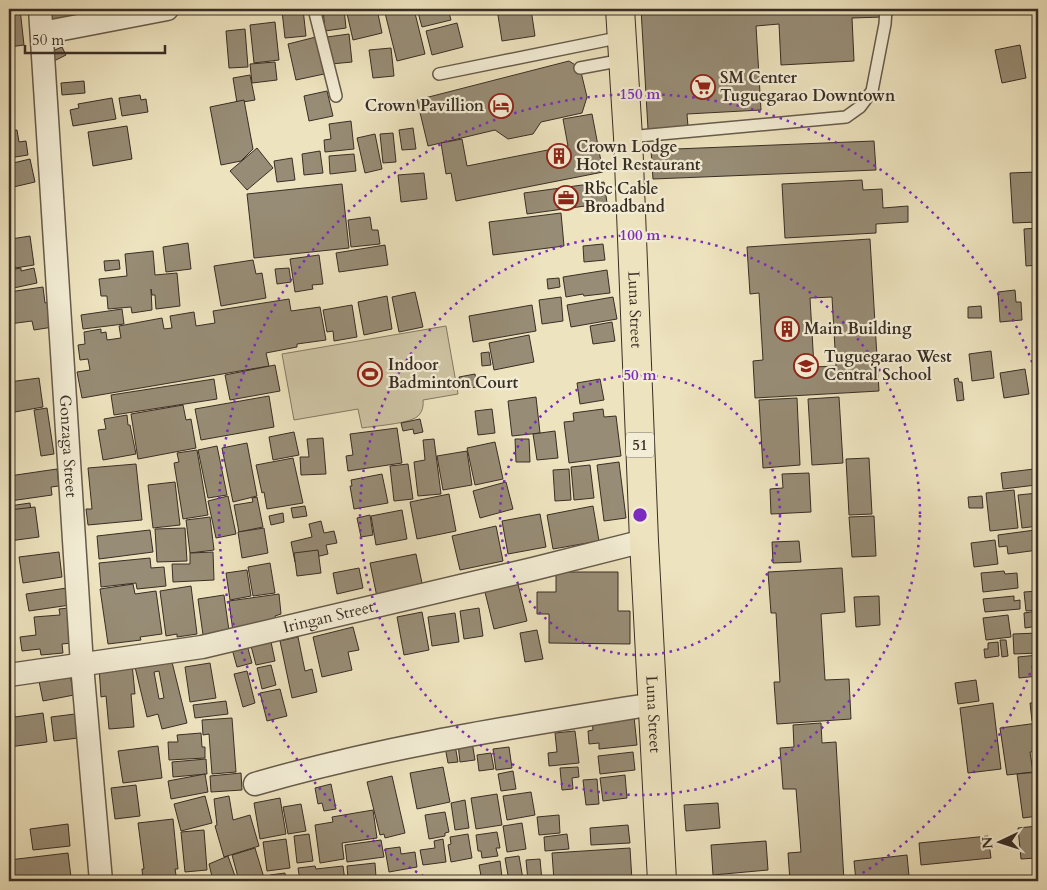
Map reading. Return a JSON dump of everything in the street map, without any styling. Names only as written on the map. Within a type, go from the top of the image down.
[{"type":"main road","name":"Luna Street","points":[[620,9],[628,137],[644,541],[662,881]]},
{"type":"street","name":"Gonzaga Street","points":[[40,9],[82,664],[101,881]]},
{"type":"street","points":[[42,33],[167,9]]},
{"type":"street","name":"Iringan Street","points":[[9,675],[211,645],[644,541]]},
{"type":"street","points":[[254,784],[306,769],[476,733],[653,704]]},
{"type":"lane","points":[[314,9],[336,96]]},
{"type":"lane","points":[[628,137],[846,117],[860,107],[872,91],[885,24],[886,9]]},
{"type":"lane","points":[[580,68],[623,48]]},
{"type":"lane","points":[[439,74],[623,48]]},
{"type":"shaded area","name":"Indoor Badminton Court","points":[[446,326],[458,394],[423,400],[422,409],[416,418],[395,424],[362,428],[358,409],[294,420],[282,354]]},
{"type":"building","points":[[9,9],[20,9],[24,45],[9,47]]},
{"type":"building","points":[[51,9],[90,9],[91,23],[52,25]]},
{"type":"building","points":[[303,9],[306,36],[285,38],[282,11]]},
{"type":"building","points":[[323,9],[344,9],[346,28],[325,31]]},
{"type":"building","points":[[346,9],[377,9],[382,33],[353,40]]},
{"type":"building","points":[[384,9],[414,9],[425,54],[397,61]]},
{"type":"building","points":[[417,9],[448,9],[451,20],[422,27]]},
{"type":"building","points":[[497,9],[531,9],[535,36],[502,41]]},
{"type":"building","name":"SM Center Tuguegarao Downtown","points":[[641,9],[883,9],[883,17],[852,18],[854,61],[781,65],[779,24],[756,26],[761,110],[687,114],[688,127],[648,129]]},
{"type":"building","points":[[275,22],[279,60],[254,63],[250,25]]},
{"type":"building","points":[[457,23],[463,47],[432,55],[426,31]]},
{"type":"building","points":[[245,29],[248,67],[229,68],[226,31]]},
{"type":"building","points":[[349,34],[352,62],[331,64],[327,37]]},
{"type":"building","points":[[316,37],[324,74],[296,80],[288,44]]},
{"type":"building","points":[[1020,45],[1026,78],[1002,83],[995,50]]},
{"type":"building","points":[[62,47],[66,55],[54,61],[50,52]]},
{"type":"building","points":[[391,48],[394,76],[373,78],[369,50]]},
{"type":"building","name":"Crown Pavillion","points":[[569,61],[580,68],[587,97],[582,113],[541,122],[533,134],[508,139],[495,130],[428,146],[417,100]]},
{"type":"building","points":[[275,62],[277,80],[252,83],[250,64]]},
{"type":"building","points":[[250,75],[255,100],[237,103],[233,78]]},
{"type":"building","points":[[84,81],[85,93],[62,95],[61,83]]},
{"type":"building","points":[[327,91],[333,116],[309,121],[304,96]]},
{"type":"building","points":[[140,95],[141,100],[146,99],[148,112],[122,116],[119,98]]},
{"type":"building","points":[[112,98],[116,119],[73,126],[70,110],[79,108],[78,104]]},
{"type":"building","points":[[244,100],[253,149],[241,161],[221,165],[210,107]]},
{"type":"building","name":"Crown Lodge Hotel Restaurant","points":[[592,114],[603,172],[456,201],[451,173],[446,174],[441,143],[462,139],[467,166],[568,146],[563,119]]},
{"type":"building","points":[[351,121],[354,149],[325,152],[324,140],[331,139],[329,124]]},
{"type":"building","points":[[127,126],[132,159],[93,166],[88,132]]},
{"type":"building","points":[[413,128],[416,149],[402,150],[399,130]]},
{"type":"building","points":[[17,130],[19,142],[26,141],[28,155],[9,158],[9,131]]},
{"type":"building","points":[[393,133],[396,162],[383,163],[380,134]]},
{"type":"building","points":[[375,134],[382,169],[365,173],[357,138]]},
{"type":"building","points":[[874,141],[876,170],[653,179],[651,150]]},
{"type":"building","points":[[257,148],[273,168],[247,190],[230,171]]},
{"type":"building","points":[[320,151],[323,173],[304,175],[302,154]]},
{"type":"building","points":[[354,154],[356,171],[330,174],[329,156]]},
{"type":"building","points":[[292,158],[295,180],[277,182],[274,161]]},
{"type":"building","points":[[30,159],[35,182],[9,188],[9,164]]},
{"type":"building","points":[[1036,172],[1038,222],[1013,223],[1010,173]]},
{"type":"building","points":[[424,173],[427,199],[401,202],[398,175]]},
{"type":"building","points":[[862,180],[863,190],[882,189],[883,208],[908,206],[908,222],[876,224],[876,233],[785,238],[782,184]]},
{"type":"building","name":"Rbc Cable Broadband","points":[[604,182],[607,203],[527,214],[524,193]]},
{"type":"building","points":[[342,184],[349,248],[254,258],[247,194]]},
{"type":"building","points":[[561,213],[564,246],[493,255],[489,222]]},
{"type":"building","points":[[370,217],[372,230],[378,230],[380,244],[351,247],[348,220]]},
{"type":"building","points":[[1037,228],[1038,265],[1026,266],[1024,229]]},
{"type":"building","points":[[30,236],[34,265],[15,268],[11,239]]},
{"type":"building","name":"Main Building","points":[[870,239],[879,391],[755,398],[753,361],[763,360],[759,293],[750,294],[747,247]],"holes":[[[832,297],[836,366],[814,367],[810,298]]]},
{"type":"building","points":[[188,243],[191,269],[166,272],[163,247]]},
{"type":"building","points":[[603,244],[605,260],[584,262],[583,246]]},
{"type":"building","points":[[385,245],[388,265],[339,272],[336,253]]},
{"type":"building","points":[[153,251],[155,275],[177,273],[180,306],[156,309],[155,295],[152,295],[151,289],[152,310],[132,313],[131,307],[108,309],[107,296],[101,296],[99,279],[127,276],[125,254]]},
{"type":"building","points":[[319,255],[323,284],[312,285],[313,289],[295,292],[290,259]]},
{"type":"building","points":[[119,260],[120,269],[105,271],[104,261]]},
{"type":"building","points":[[253,260],[256,274],[262,273],[266,298],[221,306],[214,266]]},
{"type":"building","points":[[21,268],[21,271],[34,268],[37,283],[9,289],[9,270]]},
{"type":"building","points":[[289,268],[291,282],[277,284],[275,269]]},
{"type":"building","points":[[607,270],[610,293],[566,297],[563,277]]},
{"type":"building","points":[[559,278],[560,287],[548,289],[547,279]]},
{"type":"building","points":[[43,287],[45,303],[49,302],[53,327],[34,330],[32,321],[9,324],[9,292]]},
{"type":"building","points":[[1015,290],[1016,302],[1021,302],[1022,320],[1000,322],[998,292]]},
{"type":"building","points":[[415,292],[423,327],[399,332],[392,297]]},
{"type":"building","points":[[387,296],[392,329],[364,335],[358,302]]},
{"type":"building","points":[[561,297],[563,321],[542,324],[539,300]]},
{"type":"building","points":[[613,297],[617,319],[571,327],[567,305]]},
{"type":"building","points":[[289,299],[291,311],[320,307],[326,340],[297,344],[297,347],[266,353],[269,366],[82,398],[77,372],[90,370],[88,359],[80,360],[78,345],[85,344],[84,332],[101,329],[101,333],[106,332],[107,340],[121,338],[119,326],[162,318],[164,329],[172,328],[170,316],[194,312],[196,326],[215,323],[213,311]]},
{"type":"building","points":[[352,305],[357,337],[334,341],[333,331],[327,332],[323,310]]},
{"type":"building","points":[[532,305],[536,331],[473,342],[469,316]]},
{"type":"building","points":[[981,306],[982,318],[968,318],[968,307]]},
{"type":"building","points":[[122,309],[124,324],[83,329],[81,315]]},
{"type":"building","points":[[612,322],[615,341],[593,344],[590,326]]},
{"type":"building","points":[[529,335],[534,362],[494,370],[489,343]]},
{"type":"building","points":[[991,351],[994,378],[972,381],[969,354]]},
{"type":"building","points":[[489,352],[491,365],[482,366],[481,353]]},
{"type":"building","points":[[275,365],[280,391],[230,400],[225,375]]},
{"type":"building","points":[[1025,369],[1029,394],[1004,398],[1000,373]]},
{"type":"building","points":[[475,374],[477,387],[461,389],[459,377]]},
{"type":"building","points":[[39,378],[43,407],[9,413],[9,382]]},
{"type":"building","points":[[958,378],[959,382],[962,382],[964,400],[957,401],[954,379]]},
{"type":"building","points":[[214,379],[217,399],[114,415],[111,395]]},
{"type":"building","points":[[600,379],[604,400],[580,404],[577,383]]},
{"type":"building","points":[[269,396],[274,427],[201,440],[195,409]]},
{"type":"building","points":[[536,397],[540,433],[512,436],[508,401]]},
{"type":"building","points":[[839,397],[843,463],[812,465],[808,399]]},
{"type":"building","points":[[797,398],[800,465],[763,468],[759,400]]},
{"type":"building","points":[[183,405],[186,420],[191,419],[196,448],[138,459],[131,414]]},
{"type":"building","points":[[47,408],[54,454],[41,456],[34,410]]},
{"type":"building","points":[[492,409],[495,433],[478,435],[475,411]]},
{"type":"building","points":[[603,409],[604,417],[616,416],[621,456],[569,463],[564,422],[574,421],[573,413]]},
{"type":"building","points":[[127,415],[136,454],[103,460],[98,430],[106,429],[104,419]]},
{"type":"building","points":[[420,419],[423,432],[414,434],[413,429],[403,431],[401,423]]},
{"type":"building","points":[[397,428],[402,463],[348,471],[346,456],[353,455],[350,434]]},
{"type":"building","points":[[555,431],[558,458],[537,460],[533,434]]},
{"type":"building","points":[[294,432],[299,455],[273,460],[269,437]]},
{"type":"building","points":[[323,438],[326,474],[301,475],[300,457],[309,457],[307,439]]},
{"type":"building","points":[[434,439],[441,494],[418,496],[414,462],[425,460],[423,440]]},
{"type":"building","points":[[515,439],[529,439],[530,462],[516,462]]},
{"type":"building","points":[[495,442],[503,479],[475,485],[467,448]]},
{"type":"building","points":[[247,443],[257,496],[233,502],[222,448]]},
{"type":"building","points":[[217,446],[227,495],[208,498],[198,450]]},
{"type":"building","points":[[197,450],[208,515],[183,519],[174,463],[179,462],[177,453]]},
{"type":"building","points":[[467,451],[472,485],[443,490],[437,456]]},
{"type":"building","points":[[293,458],[303,503],[267,509],[256,465]]},
{"type":"building","points":[[869,458],[872,514],[849,515],[846,459]]},
{"type":"building","points":[[619,462],[626,518],[604,521],[597,465]]},
{"type":"building","points":[[136,464],[142,520],[88,525],[86,509],[92,509],[88,468]]},
{"type":"building","points":[[408,464],[413,499],[394,501],[390,466]]},
{"type":"building","points":[[590,465],[594,498],[574,500],[571,467]]},
{"type":"building","points":[[57,469],[59,486],[51,487],[52,495],[10,501],[9,476]]},
{"type":"building","points":[[569,469],[571,500],[555,501],[553,470]]},
{"type":"building","points":[[1034,469],[1036,485],[1003,489],[1001,473]]},
{"type":"building","points":[[809,473],[811,512],[771,514],[770,489],[783,488],[782,474]]},
{"type":"building","points":[[382,474],[388,503],[354,509],[350,486],[352,486],[351,480]]},
{"type":"building","points":[[175,482],[180,525],[153,528],[148,485]]},
{"type":"building","points":[[506,482],[513,509],[480,518],[473,491]]},
{"type":"building","points":[[1014,490],[1018,528],[990,531],[986,493]]},
{"type":"building","points":[[1038,493],[1038,526],[1022,528],[1018,495]]},
{"type":"building","points":[[449,494],[456,531],[417,539],[410,502]]},
{"type":"building","points":[[228,496],[236,534],[216,538],[208,501]]},
{"type":"building","points":[[982,496],[983,508],[969,508],[968,497]]},
{"type":"building","points":[[257,497],[263,527],[239,532],[234,505],[253,502],[252,498]]},
{"type":"building","points":[[30,503],[34,534],[9,538],[9,506]]},
{"type":"building","points":[[305,506],[307,516],[293,518],[291,508]]},
{"type":"building","points":[[593,506],[599,541],[553,549],[547,515]]},
{"type":"building","points":[[35,507],[39,537],[9,541],[9,510]]},
{"type":"building","points":[[402,510],[407,539],[376,545],[371,516]]},
{"type":"building","points":[[283,513],[284,522],[271,525],[269,516]]},
{"type":"building","points":[[540,514],[546,547],[508,554],[502,521]]},
{"type":"building","points":[[370,515],[373,535],[361,537],[357,518]]},
{"type":"building","points":[[874,516],[876,556],[852,557],[849,517]]},
{"type":"building","points":[[210,517],[214,550],[190,553],[186,520]]},
{"type":"building","points":[[321,521],[324,533],[334,531],[337,543],[326,545],[328,554],[295,562],[291,542],[312,537],[309,524]]},
{"type":"building","points":[[496,526],[503,561],[460,570],[452,536]]},
{"type":"building","points":[[185,528],[187,561],[157,562],[155,529]]},
{"type":"building","points":[[264,528],[268,553],[242,558],[238,532]]},
{"type":"building","points":[[150,530],[153,552],[99,559],[97,536]]},
{"type":"building","points":[[1035,530],[1038,550],[1008,554],[1007,546],[999,547],[998,535]]},
{"type":"building","points":[[995,540],[998,564],[974,567],[971,543]]},
{"type":"building","points":[[799,541],[801,562],[773,563],[772,542]]},
{"type":"building","points":[[318,550],[321,573],[297,576],[294,553]]},
{"type":"building","points":[[59,552],[62,577],[23,583],[19,557]]},
{"type":"building","points":[[213,552],[214,580],[173,582],[172,564],[190,564],[190,553]]},
{"type":"building","points":[[416,554],[423,588],[377,597],[370,563]]},
{"type":"building","points":[[150,558],[151,568],[164,567],[166,586],[137,589],[136,583],[101,587],[99,563]]},
{"type":"building","points":[[270,563],[275,593],[253,596],[248,567]]},
{"type":"building","points":[[359,568],[363,588],[337,594],[333,573]]},
{"type":"building","points":[[842,568],[845,612],[821,614],[825,680],[849,679],[851,719],[777,724],[774,682],[780,682],[776,613],[771,613],[768,572]]},
{"type":"building","points":[[247,570],[251,596],[230,600],[226,573]]},
{"type":"building","points":[[1004,571],[1005,574],[1017,573],[1018,588],[983,592],[981,573]]},
{"type":"building","points":[[556,572],[618,572],[618,611],[630,611],[630,644],[549,643],[549,614],[537,614],[537,592],[556,592]]},
{"type":"building","points":[[517,580],[527,621],[494,629],[484,588]]},
{"type":"building","points":[[133,584],[135,594],[156,591],[162,634],[140,637],[141,640],[108,644],[100,589]]},
{"type":"building","points":[[191,586],[197,634],[177,637],[177,634],[166,636],[160,591]]},
{"type":"building","points":[[67,588],[70,605],[29,611],[26,594]]},
{"type":"building","points":[[1038,591],[1038,610],[1026,611],[1024,592]]},
{"type":"building","points":[[279,594],[281,614],[275,616],[277,626],[233,632],[229,601]]},
{"type":"building","points":[[224,595],[230,638],[204,642],[198,599]]},
{"type":"building","points":[[879,596],[880,625],[856,627],[854,597]]},
{"type":"building","points":[[1014,596],[1014,601],[1020,600],[1020,609],[985,612],[983,599]]},
{"type":"building","points":[[69,608],[72,643],[62,644],[63,653],[41,655],[40,649],[22,651],[20,637],[36,635],[34,617],[60,615],[59,609]]},
{"type":"building","points":[[479,608],[483,636],[464,639],[460,611]]},
{"type":"building","points":[[1038,611],[1038,626],[1025,628],[1024,613]]},
{"type":"building","points":[[422,612],[429,650],[404,655],[397,617]]},
{"type":"building","points":[[455,613],[459,642],[432,646],[428,617]]},
{"type":"building","points":[[1008,615],[1011,637],[986,640],[983,618]]},
{"type":"building","points":[[353,627],[359,650],[348,652],[352,670],[322,677],[313,637]]},
{"type":"building","points":[[537,630],[543,659],[525,662],[520,633]]},
{"type":"building","points":[[1038,633],[1038,653],[1014,654],[1013,634]]},
{"type":"building","points":[[298,637],[305,671],[312,669],[317,692],[292,698],[280,641]]},
{"type":"building","points":[[1000,640],[1006,640],[1008,656],[1002,657]]},
{"type":"building","points":[[271,642],[275,661],[256,665],[251,646]]},
{"type":"building","points":[[998,642],[999,656],[985,658],[984,649],[988,649],[988,643]]},
{"type":"building","points":[[247,645],[252,663],[237,667],[232,649]]},
{"type":"building","points":[[1038,655],[1038,676],[1019,678],[1018,657]]},
{"type":"building","points":[[171,658],[187,723],[162,729],[158,714],[147,717],[135,667]],"holes":[[[159,671],[164,698],[159,699],[154,672]]]},
{"type":"building","points":[[210,663],[216,698],[190,702],[185,667]]},
{"type":"building","points":[[132,664],[135,694],[131,694],[134,727],[109,729],[106,696],[101,697],[99,667]]},
{"type":"building","points":[[271,665],[276,685],[262,689],[257,668]]},
{"type":"building","points":[[247,671],[255,703],[243,707],[234,674]]},
{"type":"building","points":[[70,675],[74,695],[43,701],[39,681]]},
{"type":"building","points":[[976,680],[979,701],[958,704],[955,683]]},
{"type":"building","points":[[12,689],[15,717],[43,713],[47,742],[9,747],[9,690]]},
{"type":"building","points":[[280,689],[287,716],[267,721],[260,693]]},
{"type":"building","points":[[226,701],[228,714],[195,718],[193,705]]},
{"type":"building","points":[[993,703],[1001,769],[968,773],[960,708]]},
{"type":"building","points":[[1030,703],[1038,703],[1038,721],[1032,721]]},
{"type":"building","points":[[75,714],[78,738],[54,741],[51,717]]},
{"type":"building","points":[[634,717],[637,745],[599,749],[599,743],[589,744],[588,731],[593,730],[592,721]]},
{"type":"building","points":[[232,718],[236,772],[212,774],[209,734],[203,735],[202,720]]},
{"type":"building","points":[[821,723],[822,743],[836,742],[844,881],[790,881],[788,853],[801,852],[796,789],[783,789],[780,748],[794,747],[793,725]]},
{"type":"building","points":[[1038,723],[1038,751],[1030,752],[1033,772],[1007,775],[1000,728]]},
{"type":"building","points":[[575,731],[579,763],[549,766],[548,753],[557,752],[555,733]]},
{"type":"building","points":[[201,733],[202,747],[205,747],[205,758],[169,760],[168,742],[178,742],[177,735]]},
{"type":"building","points":[[472,742],[475,760],[460,762],[458,744]]},
{"type":"building","points":[[455,745],[458,762],[448,763],[445,747]]},
{"type":"building","points":[[158,746],[162,778],[123,783],[118,751]]},
{"type":"building","points":[[509,747],[512,768],[496,770],[493,749]]},
{"type":"building","points":[[633,752],[635,770],[600,774],[598,756]]},
{"type":"building","points":[[491,753],[494,769],[479,771],[477,755]]},
{"type":"building","points":[[206,759],[207,774],[173,777],[172,762]]},
{"type":"building","points":[[443,767],[450,802],[417,809],[410,773]]},
{"type":"building","points":[[578,767],[579,777],[572,778],[573,789],[562,790],[560,768]]},
{"type":"building","points":[[513,771],[516,789],[501,791],[498,774]]},
{"type":"building","points":[[1038,772],[1038,816],[1023,818],[1017,774]]},
{"type":"building","points":[[241,773],[242,790],[211,792],[210,776]]},
{"type":"building","points":[[205,774],[208,792],[171,799],[168,781]]},
{"type":"building","points":[[625,775],[627,798],[603,801],[600,778]]},
{"type":"building","points":[[392,776],[405,833],[385,838],[384,834],[380,835],[367,782]]},
{"type":"building","points":[[597,779],[599,804],[586,805],[583,780]]},
{"type":"building","points":[[331,784],[336,809],[324,811],[322,803],[318,804],[315,788]]},
{"type":"building","points":[[136,785],[140,816],[115,819],[111,788]]},
{"type":"building","points":[[531,792],[535,815],[507,820],[503,796]]},
{"type":"building","points":[[497,794],[502,825],[476,829],[471,798]]},
{"type":"building","points":[[205,796],[212,823],[181,831],[174,804]]},
{"type":"building","points":[[229,796],[233,820],[250,815],[259,846],[224,857],[215,826],[217,825],[214,799]]},
{"type":"building","points":[[280,798],[286,834],[260,839],[254,803]]},
{"type":"building","points":[[465,800],[469,828],[455,830],[451,803]]},
{"type":"building","points":[[718,803],[720,828],[686,831],[684,805]]},
{"type":"building","points":[[301,804],[306,831],[288,834],[283,807]]},
{"type":"building","points":[[373,810],[377,838],[342,843],[344,859],[320,863],[315,825],[333,822],[332,817]]},
{"type":"building","points":[[445,812],[449,832],[445,833],[445,836],[429,839],[425,815]]},
{"type":"building","points":[[559,815],[560,833],[539,835],[537,817]]},
{"type":"building","points":[[173,819],[178,869],[175,869],[177,881],[143,881],[142,869],[144,869],[138,823]]},
{"type":"building","points":[[522,823],[526,849],[507,852],[503,826]]},
{"type":"building","points":[[68,824],[70,846],[33,850],[30,829]]},
{"type":"building","points":[[628,825],[630,843],[591,845],[590,828]]},
{"type":"building","points":[[1038,826],[1038,851],[1035,852],[1036,858],[1021,859],[1018,828]]},
{"type":"building","points":[[204,830],[207,870],[185,872],[181,832]]},
{"type":"building","points":[[9,832],[11,832],[12,858],[9,858]]},
{"type":"building","points":[[497,832],[500,848],[496,848],[498,856],[482,858],[481,851],[478,851],[476,835]]},
{"type":"building","points":[[309,834],[313,861],[297,863],[294,836]]},
{"type":"building","points":[[468,834],[472,858],[451,862],[448,845],[451,844],[450,837]]},
{"type":"building","points":[[567,834],[569,849],[545,851],[544,837]]},
{"type":"building","points":[[988,836],[991,858],[921,865],[919,843]]},
{"type":"building","points":[[286,839],[290,868],[267,871],[263,842]]},
{"type":"building","points":[[443,839],[446,862],[423,865],[420,850],[435,848],[434,841]]},
{"type":"building","points":[[381,840],[384,857],[347,862],[345,845]]},
{"type":"building","points":[[766,841],[768,870],[713,875],[711,845]]},
{"type":"building","points":[[400,847],[401,854],[415,852],[417,867],[389,872],[385,849]]},
{"type":"building","points":[[255,848],[265,881],[239,881],[232,855]]},
{"type":"building","points":[[630,848],[632,881],[554,881],[552,853]]},
{"type":"building","points":[[68,853],[71,877],[34,881],[10,881],[9,860]]},
{"type":"building","points":[[907,855],[909,876],[856,881],[854,861]]},
{"type":"building","points":[[228,856],[236,879],[234,881],[213,881],[209,864]]},
{"type":"building","points":[[519,856],[523,879],[509,881],[505,858]]},
{"type":"building","points":[[540,859],[542,881],[528,881],[526,860]]},
{"type":"building","points":[[500,861],[502,877],[482,881],[479,865]]},
{"type":"building","points":[[375,863],[376,877],[348,879],[347,866]]},
{"type":"building","points":[[315,866],[316,869],[343,866],[345,881],[300,881],[298,868]]},
{"type":"building","points":[[285,873],[286,881],[270,881],[270,875]]},
{"type":"place","name":"SM Center Tuguegarao Downtown","points":[[703,87]]},
{"type":"place","name":"Crown Pavillion","points":[[501,106]]},
{"type":"place","name":"Crown Lodge Hotel Restaurant","points":[[559,156]]},
{"type":"place","name":"Rbc Cable Broadband","points":[[566,198]]},
{"type":"place","name":"Main Building","points":[[787,329]]},
{"type":"place","name":"Tuguegarao West Central School","points":[[806,366]]},
{"type":"place","name":"Indoor Badminton Court","points":[[370,374]]}]
